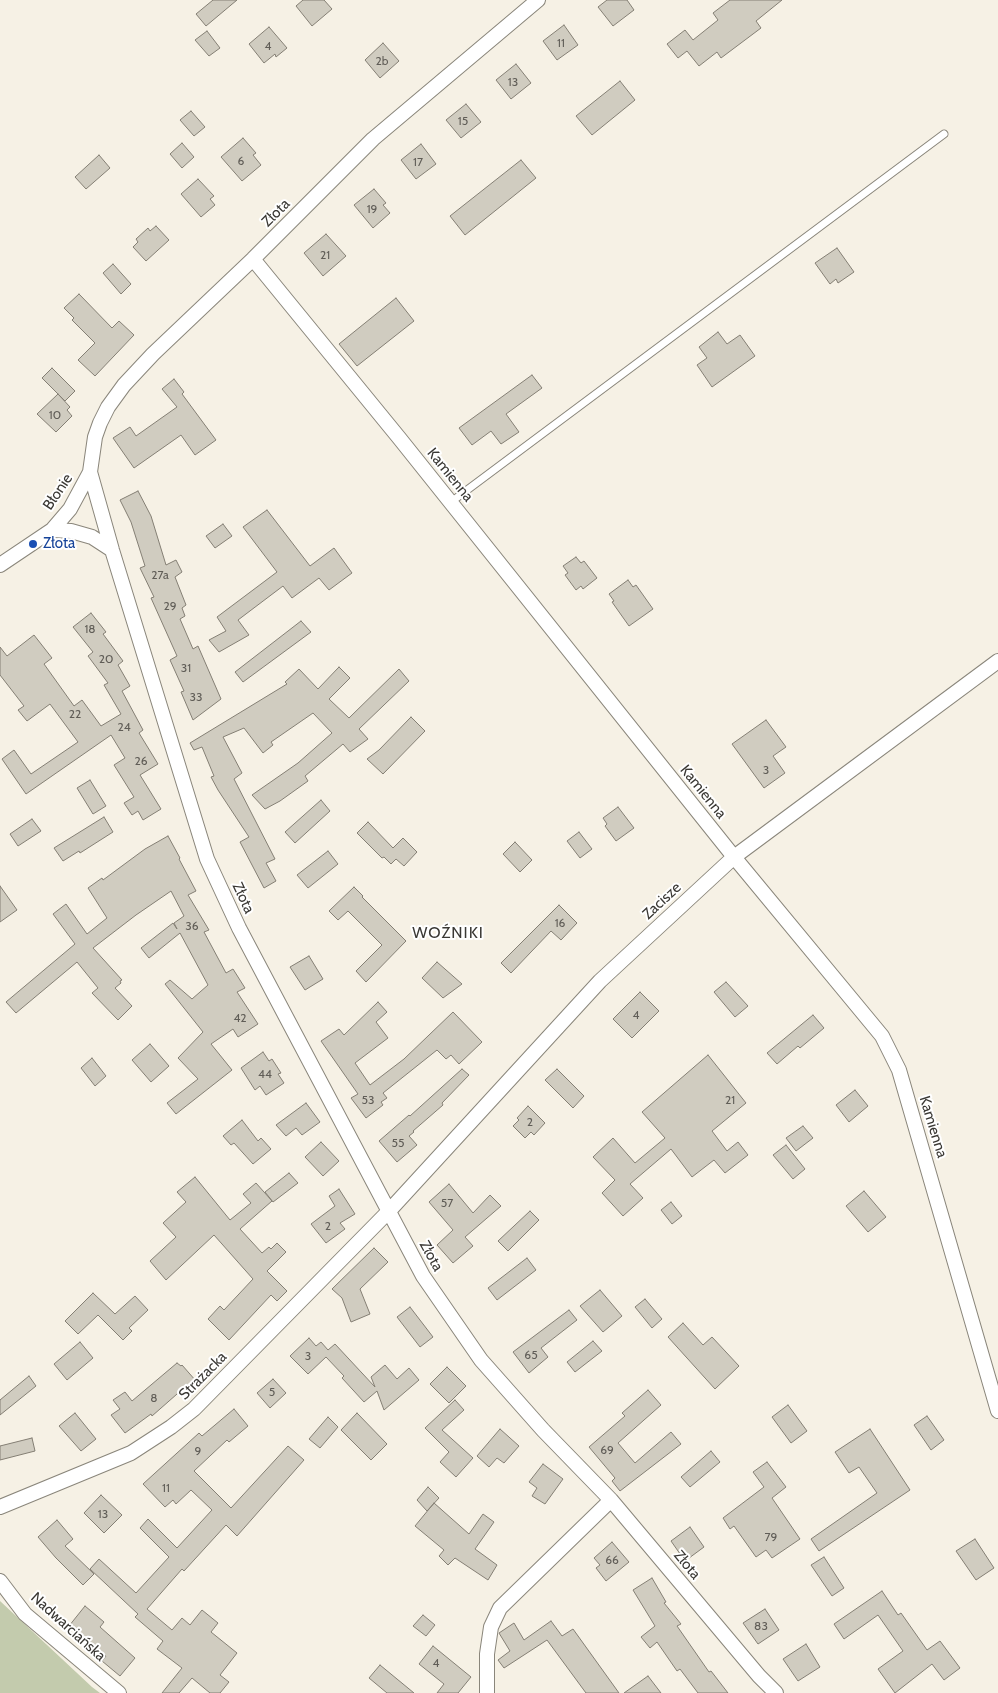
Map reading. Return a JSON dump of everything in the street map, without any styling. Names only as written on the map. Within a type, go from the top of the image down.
[{"type":"street","name":"Złota","points":[[538,0],[373,139],[253,259],[153,354],[124,385],[108,407],[100,422],[92,452],[90,472],[112,550],[208,858],[239,928],[423,1276],[481,1360],[543,1430],[611,1500],[759,1676],[776,1693]]},
{"type":"street","name":"Kamienna","points":[[253,259],[451,502],[734,857],[882,1036],[899,1070],[998,1411]]},
{"type":"street","name":"Błonie","points":[[0,565],[52,530],[70,509],[90,472]]},
{"type":"street","name":"Błonie","points":[[52,530],[71,531],[92,538],[112,550]]},
{"type":"street","name":"Zacisze","points":[[389,1211],[600,981],[734,857],[998,661]]},
{"type":"street","name":"Strażacka","points":[[0,1507],[131,1453],[171,1427],[194,1409],[389,1211]]},
{"type":"street","points":[[487,1693],[487,1654],[491,1627],[500,1608],[611,1500]]},
{"type":"street","name":"Nadwarciańska","points":[[0,1581],[25,1614],[119,1693]]},
{"type":"lane","points":[[451,502],[944,134]]},
{"type":"green space","points":[[0,1601],[92,1687],[100,1693],[0,1693]]},
{"type":"building","points":[[213,0],[237,0],[206,26],[196,14]]},
{"type":"building","points":[[303,0],[324,0],[332,9],[312,26],[296,6]]},
{"type":"building","points":[[607,0],[627,0],[634,10],[613,26],[598,7]]},
{"type":"building","points":[[730,0],[782,0],[756,21],[761,28],[721,58],[717,52],[699,66],[687,51],[678,58],[667,44],[685,30],[693,40],[718,20],[713,13]]},
{"type":"building","points":[[564,25],[578,45],[557,60],[543,41]]},
{"type":"building","points":[[269,27],[287,48],[276,57],[275,54],[264,63],[249,44]]},
{"type":"building","points":[[207,31],[220,48],[209,56],[195,40]]},
{"type":"building","points":[[383,43],[399,61],[380,78],[365,60]]},
{"type":"building","points":[[516,64],[531,83],[511,99],[496,80]]},
{"type":"building","points":[[620,81],[635,100],[592,135],[576,116]]},
{"type":"building","points":[[466,104],[481,122],[461,138],[446,120]]},
{"type":"building","points":[[191,111],[205,127],[194,136],[180,120]]},
{"type":"building","points":[[243,138],[256,153],[253,155],[261,165],[242,181],[221,157]]},
{"type":"building","points":[[182,143],[194,157],[182,168],[170,154]]},
{"type":"building","points":[[421,144],[436,164],[416,179],[401,160]]},
{"type":"building","points":[[99,155],[110,168],[86,189],[75,177]]},
{"type":"building","points":[[521,160],[536,178],[465,235],[450,216]]},
{"type":"building","points":[[198,179],[214,196],[210,199],[215,205],[201,217],[181,194]]},
{"type":"building","points":[[374,189],[386,203],[383,205],[390,213],[373,228],[354,205]]},
{"type":"building","points":[[156,226],[169,240],[146,261],[133,247],[138,242],[136,239],[148,228],[150,231]]},
{"type":"building","points":[[326,234],[346,256],[323,276],[304,253]]},
{"type":"building","points":[[837,248],[854,272],[838,283],[836,279],[830,284],[815,263]]},
{"type":"building","points":[[113,264],[131,284],[121,294],[103,273]]},
{"type":"building","points":[[79,294],[112,328],[119,321],[134,335],[95,376],[78,360],[95,343],[72,320],[74,318],[64,308]]},
{"type":"building","points":[[396,298],[414,321],[357,366],[339,344]]},
{"type":"building","points":[[718,332],[727,344],[740,335],[755,356],[712,387],[697,365],[707,358],[699,347]]},
{"type":"building","points":[[52,368],[75,391],[65,401],[42,378]]},
{"type":"building","points":[[532,375],[542,388],[506,414],[519,432],[501,444],[491,431],[472,445],[459,428]]},
{"type":"building","points":[[174,379],[184,392],[182,394],[216,440],[195,455],[181,435],[134,468],[113,438],[130,427],[136,436],[177,407],[162,389]]},
{"type":"building","points":[[58,394],[70,407],[67,410],[72,416],[56,432],[37,414]]},
{"type":"building","points":[[138,491],[151,516],[166,565],[176,560],[182,572],[175,577],[186,605],[182,608],[185,616],[180,619],[193,649],[198,646],[221,699],[193,720],[181,692],[184,691],[170,660],[177,656],[151,598],[154,597],[140,568],[145,566],[131,522],[120,500]]},
{"type":"building","points":[[267,510],[310,566],[334,548],[352,573],[329,590],[319,578],[292,598],[283,586],[238,620],[249,635],[219,652],[209,640],[226,631],[217,617],[277,572],[243,527]]},
{"type":"building","points":[[223,524],[232,536],[215,548],[206,536]]},
{"type":"building","points":[[576,557],[581,563],[584,561],[597,578],[583,589],[581,586],[576,590],[565,575],[568,573],[563,566]]},
{"type":"building","points":[[628,580],[633,587],[636,585],[653,609],[629,626],[612,602],[614,601],[609,594]]},
{"type":"building","points":[[91,613],[106,632],[103,634],[123,661],[118,665],[130,686],[122,691],[143,730],[139,733],[158,764],[140,775],[161,809],[143,820],[138,811],[132,815],[124,803],[134,797],[114,765],[125,758],[111,735],[26,794],[2,759],[14,750],[31,774],[78,742],[50,704],[27,721],[18,710],[24,706],[0,675],[0,647],[7,656],[34,635],[52,658],[44,664],[74,706],[82,700],[101,726],[121,714],[104,685],[108,683],[88,656],[93,652],[73,627]]},
{"type":"building","points":[[301,621],[311,632],[243,682],[235,672]]},
{"type":"building","points":[[339,667],[350,678],[329,699],[349,718],[399,669],[409,681],[359,729],[368,739],[350,752],[343,744],[305,776],[308,781],[280,801],[265,809],[252,795],[298,763],[332,733],[313,713],[271,742],[273,745],[263,753],[244,728],[223,737],[242,773],[234,779],[275,859],[266,863],[276,881],[264,888],[240,842],[249,837],[211,777],[214,776],[202,747],[194,750],[190,743],[287,684],[285,682],[299,669],[318,689]]},
{"type":"building","points":[[411,717],[425,731],[383,774],[367,759],[379,750]]},
{"type":"building","points":[[766,720],[786,747],[773,756],[785,773],[764,788],[732,744]]},
{"type":"building","points":[[90,780],[106,806],[93,814],[77,788]]},
{"type":"building","points":[[321,800],[330,811],[295,843],[285,832]]},
{"type":"building","points":[[618,807],[634,828],[616,841],[605,826],[607,824],[603,818]]},
{"type":"building","points":[[104,817],[113,832],[80,853],[79,851],[63,861],[54,848]]},
{"type":"building","points":[[32,819],[41,831],[18,846],[10,834]]},
{"type":"building","points":[[368,822],[393,848],[403,838],[417,852],[404,866],[396,859],[391,864],[384,857],[382,858],[357,833]]},
{"type":"building","points":[[579,832],[592,849],[580,858],[567,841]]},
{"type":"building","points":[[168,836],[196,891],[188,895],[209,930],[204,932],[226,973],[233,969],[245,988],[237,992],[258,1024],[238,1037],[233,1029],[211,1044],[232,1070],[176,1114],[167,1103],[198,1079],[178,1058],[203,1032],[165,984],[170,980],[192,999],[208,985],[180,933],[149,958],[141,948],[173,923],[177,929],[174,923],[184,916],[171,891],[93,948],[122,980],[115,988],[132,1006],[118,1020],[92,993],[98,988],[77,962],[16,1013],[6,1002],[75,944],[53,914],[66,904],[87,934],[107,918],[88,888],[102,878],[103,880],[145,849]]},
{"type":"building","points":[[515,842],[532,860],[520,872],[503,854]]},
{"type":"building","points":[[328,851],[338,864],[308,888],[297,875]]},
{"type":"building","points":[[0,886],[17,910],[0,922]]},
{"type":"building","points":[[354,887],[406,941],[366,982],[356,971],[382,945],[348,911],[338,920],[329,911]]},
{"type":"building","points":[[559,905],[577,923],[561,940],[551,931],[511,973],[501,963]]},
{"type":"building","points":[[309,956],[323,979],[305,990],[290,967]]},
{"type":"building","points":[[437,962],[462,984],[443,998],[422,978]]},
{"type":"building","points":[[726,982],[748,1006],[735,1017],[714,992]]},
{"type":"building","points":[[640,992],[659,1011],[632,1038],[613,1019]]},
{"type":"building","points":[[378,1002],[387,1012],[376,1022],[388,1038],[355,1063],[370,1085],[404,1059],[453,1012],[482,1042],[459,1064],[451,1055],[446,1059],[437,1050],[383,1093],[387,1098],[381,1102],[383,1105],[366,1118],[351,1098],[358,1094],[321,1041],[339,1029],[344,1035]]},
{"type":"building","points":[[813,1015],[824,1028],[800,1048],[798,1046],[777,1064],[767,1053]]},
{"type":"building","points":[[150,1044],[169,1066],[151,1082],[132,1060]]},
{"type":"building","points":[[263,1052],[269,1061],[272,1059],[281,1073],[278,1074],[284,1083],[266,1095],[260,1086],[255,1090],[241,1068]]},
{"type":"building","points":[[708,1055],[746,1103],[712,1131],[727,1151],[738,1142],[748,1155],[725,1173],[714,1160],[692,1177],[671,1149],[630,1184],[643,1198],[623,1216],[602,1193],[615,1180],[593,1157],[613,1138],[635,1163],[665,1138],[642,1112]]},
{"type":"building","points":[[92,1058],[106,1076],[95,1086],[81,1068]]},
{"type":"building","points":[[462,1069],[469,1075],[442,1103],[443,1105],[413,1131],[409,1136],[417,1145],[397,1162],[379,1141]]},
{"type":"building","points":[[557,1069],[584,1096],[573,1108],[545,1080]]},
{"type":"building","points":[[855,1090],[868,1106],[849,1122],[836,1105]]},
{"type":"building","points":[[306,1103],[320,1122],[302,1135],[296,1128],[286,1136],[276,1125]]},
{"type":"building","points":[[528,1106],[545,1123],[534,1135],[531,1132],[525,1138],[513,1126],[519,1120],[517,1118]]},
{"type":"building","points":[[242,1120],[258,1141],[261,1138],[271,1149],[253,1164],[234,1143],[231,1145],[223,1136]]},
{"type":"building","points":[[803,1126],[813,1138],[796,1151],[786,1138]]},
{"type":"building","points":[[321,1142],[339,1161],[323,1176],[305,1157]]},
{"type":"building","points":[[786,1145],[805,1169],[793,1179],[773,1155]]},
{"type":"building","points":[[289,1173],[298,1183],[273,1202],[265,1192]]},
{"type":"building","points":[[195,1177],[230,1220],[251,1203],[243,1194],[256,1183],[272,1201],[240,1229],[262,1253],[269,1247],[271,1249],[277,1243],[286,1252],[267,1271],[287,1291],[277,1301],[271,1295],[229,1340],[208,1319],[220,1306],[224,1310],[253,1279],[214,1235],[166,1280],[150,1261],[176,1237],[163,1223],[186,1202],[177,1192]]},
{"type":"building","points":[[449,1184],[473,1213],[490,1195],[501,1206],[465,1237],[473,1246],[453,1263],[437,1245],[453,1230],[429,1202]]},
{"type":"building","points":[[339,1189],[355,1214],[340,1223],[345,1229],[326,1243],[311,1224],[335,1206],[329,1196]]},
{"type":"building","points":[[864,1191],[886,1217],[868,1232],[846,1206]]},
{"type":"building","points":[[671,1202],[682,1216],[672,1224],[661,1210]]},
{"type":"building","points":[[530,1211],[539,1220],[508,1251],[498,1241]]},
{"type":"building","points":[[374,1248],[388,1262],[360,1289],[370,1314],[351,1322],[342,1298],[332,1289]]},
{"type":"building","points":[[527,1258],[536,1270],[497,1300],[488,1288]]},
{"type":"building","points":[[600,1290],[622,1316],[603,1332],[580,1306]]},
{"type":"building","points":[[93,1293],[115,1314],[135,1296],[148,1310],[129,1328],[132,1331],[123,1340],[98,1315],[78,1334],[65,1321]]},
{"type":"building","points":[[645,1299],[662,1319],[652,1328],[635,1307]]},
{"type":"building","points":[[410,1307],[433,1337],[420,1347],[397,1317]]},
{"type":"building","points":[[569,1310],[577,1320],[541,1348],[548,1357],[529,1373],[513,1352]]},
{"type":"building","points":[[683,1323],[703,1345],[712,1337],[739,1366],[715,1389],[668,1337]]},
{"type":"building","points":[[309,1338],[316,1346],[321,1342],[328,1350],[335,1344],[375,1387],[371,1377],[385,1365],[397,1379],[409,1368],[419,1380],[384,1410],[377,1391],[364,1402],[326,1357],[308,1374],[290,1356]]},
{"type":"building","points":[[593,1341],[602,1351],[575,1372],[567,1362]]},
{"type":"building","points":[[80,1342],[93,1358],[67,1380],[54,1364]]},
{"type":"building","points":[[177,1363],[182,1365],[196,1381],[187,1390],[185,1387],[152,1416],[151,1414],[125,1433],[111,1415],[120,1409],[113,1400],[125,1392],[132,1401]]},
{"type":"building","points":[[447,1367],[466,1386],[449,1403],[430,1384]]},
{"type":"building","points":[[29,1376],[36,1386],[0,1415],[0,1400]]},
{"type":"building","points":[[273,1379],[286,1393],[270,1408],[257,1393]]},
{"type":"building","points":[[648,1390],[661,1405],[618,1443],[635,1463],[671,1432],[681,1444],[620,1491],[612,1481],[615,1478],[589,1447],[625,1416],[622,1413]]},
{"type":"building","points":[[455,1400],[464,1410],[442,1430],[473,1458],[456,1477],[440,1462],[449,1452],[425,1428]]},
{"type":"building","points":[[788,1405],[807,1431],[791,1443],[772,1417]]},
{"type":"building","points":[[234,1409],[248,1426],[229,1442],[227,1440],[194,1471],[231,1508],[288,1446],[304,1460],[237,1536],[226,1525],[184,1571],[182,1569],[147,1609],[172,1630],[182,1618],[190,1625],[202,1610],[218,1623],[211,1632],[237,1653],[220,1675],[229,1682],[220,1693],[210,1693],[192,1678],[179,1693],[162,1693],[182,1668],[157,1649],[163,1641],[135,1617],[138,1614],[90,1569],[99,1559],[136,1593],[169,1557],[140,1528],[148,1519],[177,1548],[212,1510],[191,1490],[176,1504],[173,1500],[165,1507],[143,1484],[199,1433],[202,1436]]},
{"type":"building","points":[[75,1413],[96,1439],[81,1451],[59,1426]]},
{"type":"building","points":[[357,1413],[387,1444],[371,1460],[341,1430]]},
{"type":"building","points":[[927,1416],[944,1440],[931,1450],[914,1425]]},
{"type":"building","points":[[328,1417],[338,1427],[320,1448],[309,1439]]},
{"type":"building","points":[[500,1429],[519,1446],[504,1463],[497,1458],[489,1467],[477,1456]]},
{"type":"building","points":[[870,1429],[910,1490],[819,1551],[811,1539],[877,1493],[859,1467],[849,1473],[835,1452]]},
{"type":"building","points":[[32,1438],[35,1451],[0,1460],[0,1446]]},
{"type":"building","points":[[711,1451],[720,1462],[690,1487],[681,1477]]},
{"type":"building","points":[[767,1462],[786,1487],[772,1498],[800,1539],[772,1558],[766,1550],[756,1557],[734,1526],[730,1529],[723,1518],[764,1487],[753,1472]]},
{"type":"building","points":[[543,1464],[563,1479],[545,1504],[532,1496],[537,1488],[529,1482]]},
{"type":"building","points":[[428,1487],[439,1498],[427,1511],[417,1500]]},
{"type":"building","points":[[101,1495],[122,1515],[104,1533],[84,1513]]},
{"type":"building","points":[[434,1503],[469,1534],[483,1514],[494,1522],[475,1549],[497,1565],[488,1580],[455,1558],[448,1565],[439,1556],[444,1550],[415,1526]]},
{"type":"building","points":[[57,1520],[73,1539],[65,1546],[94,1574],[83,1585],[38,1537]]},
{"type":"building","points":[[690,1527],[704,1547],[685,1561],[671,1541]]},
{"type":"building","points":[[975,1539],[994,1568],[976,1580],[956,1551]]},
{"type":"building","points":[[612,1542],[629,1562],[606,1581],[596,1568],[600,1565],[594,1558]]},
{"type":"building","points":[[824,1557],[844,1588],[832,1596],[811,1565]]},
{"type":"building","points":[[652,1578],[666,1602],[664,1603],[681,1624],[677,1626],[709,1672],[711,1671],[728,1693],[698,1693],[680,1669],[677,1671],[657,1642],[650,1648],[641,1637],[655,1626],[633,1590]]},
{"type":"building","points":[[882,1591],[898,1615],[901,1613],[927,1650],[940,1641],[960,1668],[944,1680],[932,1664],[895,1693],[878,1669],[903,1651],[878,1615],[844,1639],[834,1624]]},
{"type":"building","points":[[85,1606],[104,1622],[100,1627],[135,1658],[120,1676],[102,1661],[106,1656],[69,1626]]},
{"type":"building","points":[[765,1609],[779,1630],[758,1644],[743,1623]]},
{"type":"building","points":[[423,1615],[435,1625],[426,1636],[413,1626]]},
{"type":"building","points":[[551,1621],[562,1636],[573,1629],[619,1693],[586,1693],[547,1640],[504,1668],[498,1660],[510,1651],[499,1633],[514,1623],[524,1640]]},
{"type":"building","points":[[806,1644],[820,1667],[798,1681],[783,1659]]},
{"type":"building","points":[[433,1646],[471,1677],[458,1693],[437,1693],[444,1684],[419,1664]]},
{"type":"building","points":[[380,1665],[414,1693],[387,1693],[369,1678]]},
{"type":"building","points":[[648,1676],[661,1693],[624,1693]]},
{"type":"place","name":"Złota","points":[[33,544]]},
{"type":"district","name":"WOŹNIKI","points":[[448,933]]}]
